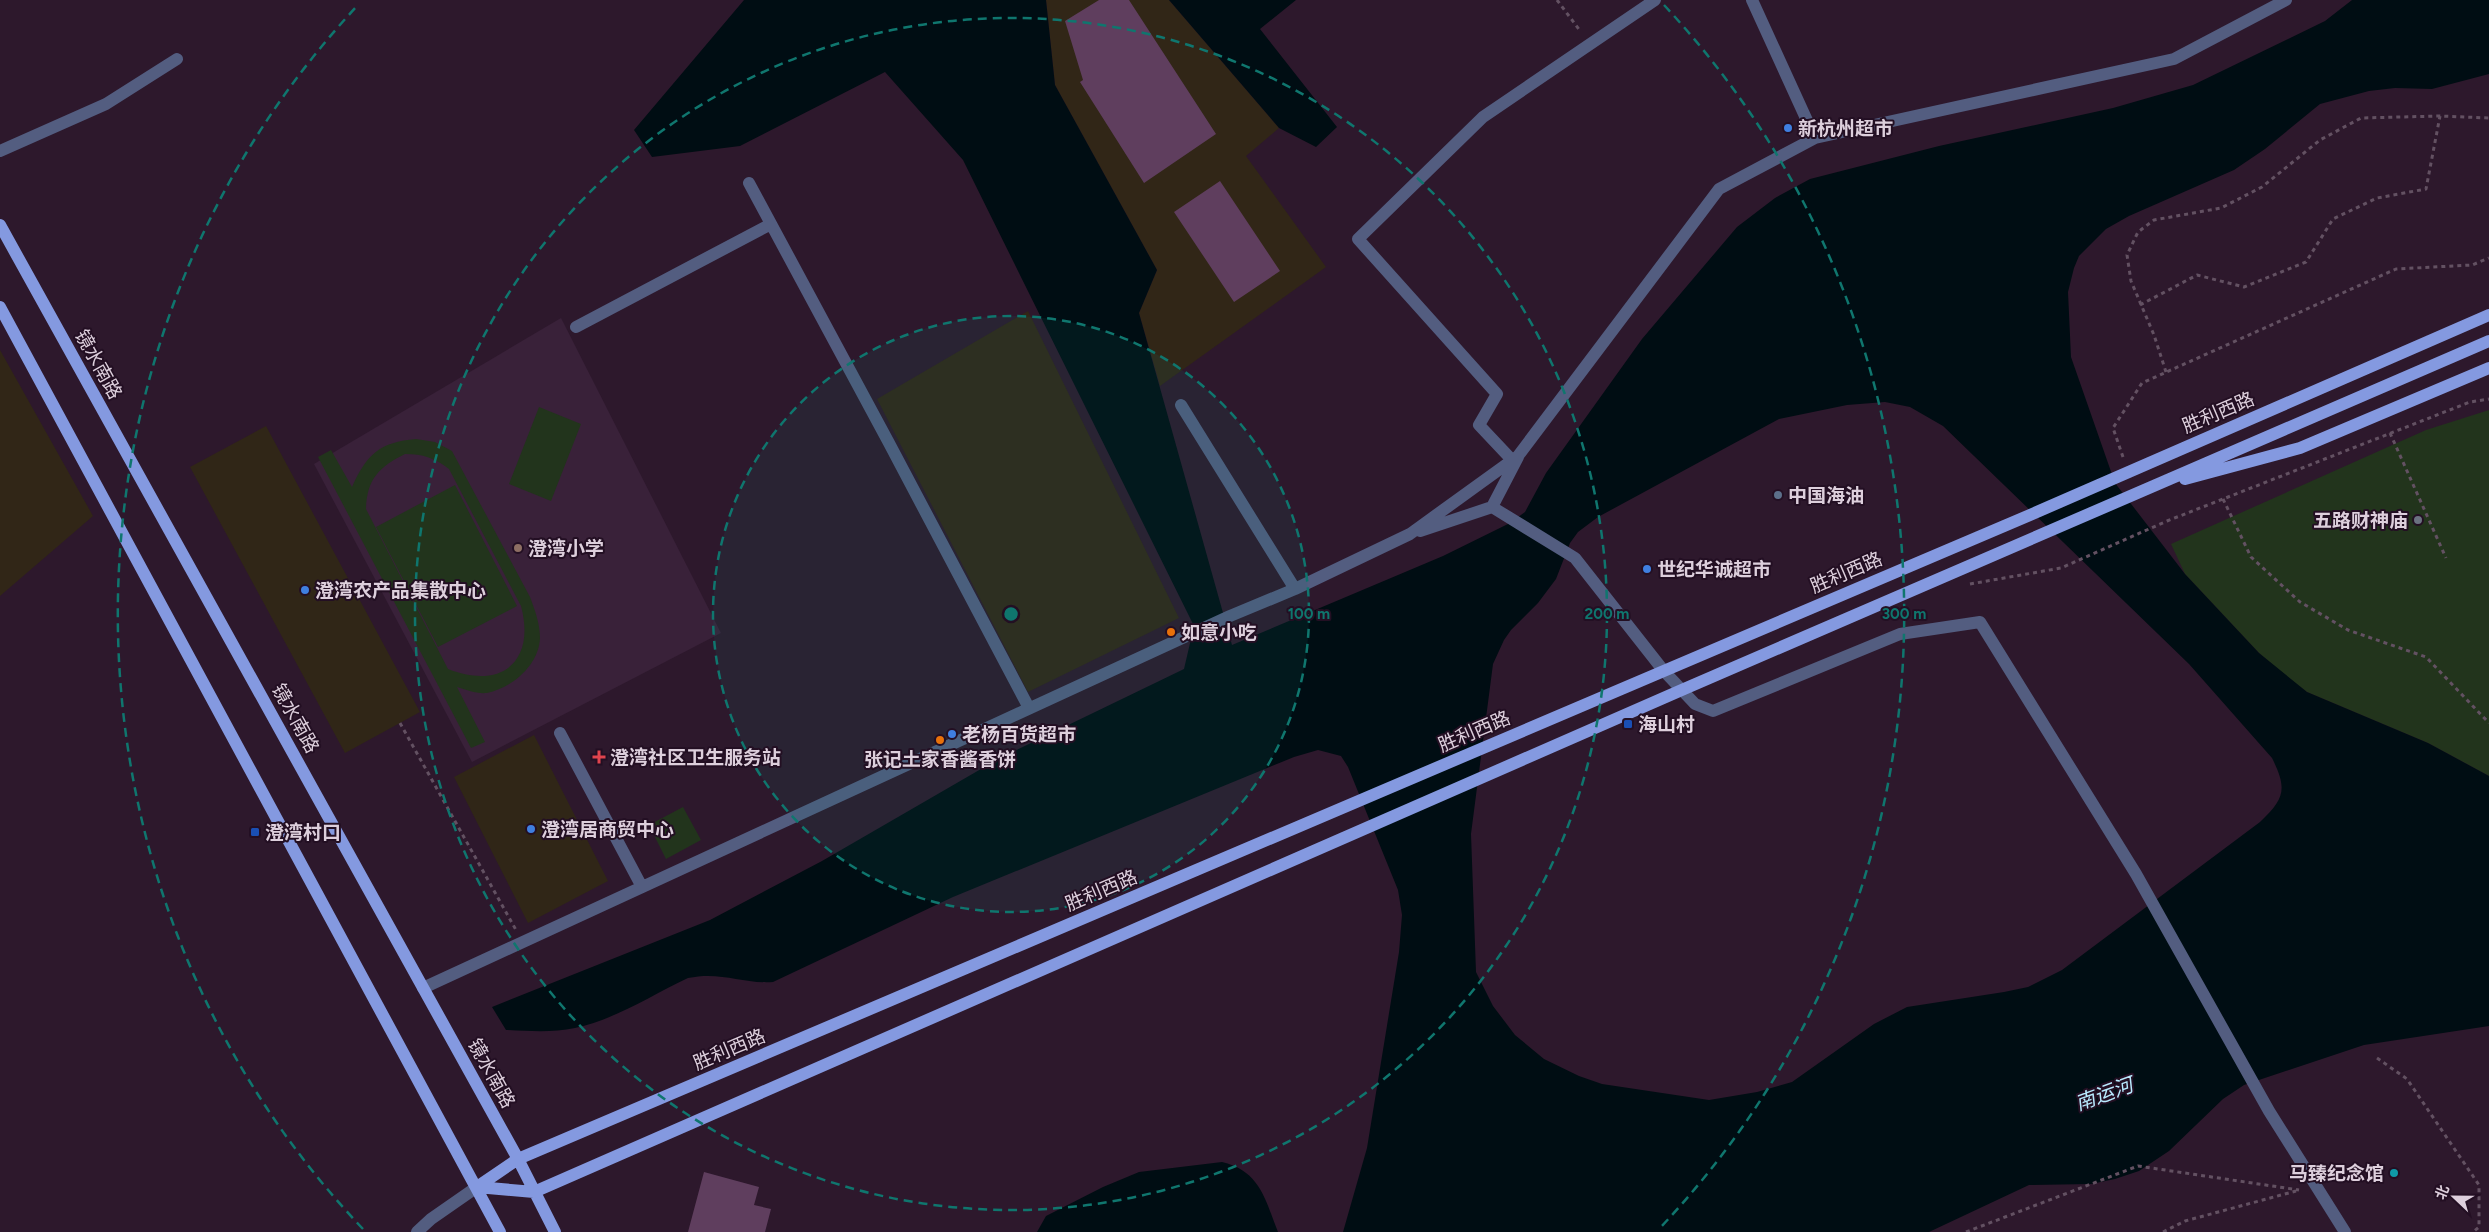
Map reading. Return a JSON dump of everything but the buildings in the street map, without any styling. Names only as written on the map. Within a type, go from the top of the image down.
[{"type":"main road","name":"镜水南路","points":[[0,225],[518,1159],[555,1232]]},
{"type":"main road","points":[[0,307],[500,1232]]},
{"type":"main road","points":[[2417,346],[2489,309]]},
{"type":"main road","name":"胜利西路","points":[[477,1187],[518,1159],[2030,515],[2489,315]]},
{"type":"main road","points":[[477,1187],[534,1192],[1684,689],[2489,341]]},
{"type":"main road","points":[[2135,494],[2300,448],[2489,368]]},
{"type":"street","points":[[1515,458],[1479,425],[1496,394],[1358,239],[1483,116],[1655,0]]},
{"type":"street","points":[[1752,0],[1815,138]]},
{"type":"street","points":[[423,988],[1185,636],[1296,589],[1410,534],[1492,507],[1515,458],[1719,189],[1815,138],[2174,59],[2286,0]]},
{"type":"street","points":[[0,151],[106,104],[177,59]]},
{"type":"street","points":[[748,183],[1029,708]]},
{"type":"street","points":[[576,327],[771,224]]},
{"type":"street","points":[[1181,405],[1296,589]]},
{"type":"street","points":[[1410,534],[1515,458]]},
{"type":"street","points":[[1492,507],[1575,558],[1663,670],[1684,689],[1695,704],[1713,711],[1900,634],[1980,622],[2136,874],[2269,1111],[2345,1232]]},
{"type":"street","points":[[560,733],[642,887]]},
{"type":"street","name":"胜利西路","points":[[417,1232],[430,1219],[477,1187]]},
{"type":"path","points":[[1557,0],[1590,44]]},
{"type":"path","points":[[2166,372],[2154,335],[2131,281],[2127,255],[2138,232],[2154,220],[2221,208],[2262,187],[2320,140],[2361,118],[2440,116],[2489,118]]},
{"type":"path","points":[[2140,304],[2198,275],[2244,287],[2306,262],[2333,220],[2377,198],[2426,189],[2440,116]]},
{"type":"path","points":[[2123,473],[2113,428],[2142,383],[2396,269],[2472,265],[2489,258]]},
{"type":"path","points":[[1965,585],[2061,568],[2223,499],[2470,402],[2489,399]]},
{"type":"path","points":[[2390,434],[2446,558]]},
{"type":"path","points":[[2223,499],[2251,557],[2300,602],[2348,630],[2426,657],[2489,723]]},
{"type":"path","points":[[400,723],[522,942]]},
{"type":"path","points":[[2377,1058],[2407,1079],[2479,1184],[2479,1228],[2473,1232]]},
{"type":"path","points":[[1966,1232],[2138,1166],[2299,1190]]},
{"type":"path","points":[[2163,1232],[2185,1221],[2299,1190],[2315,1183]]},
{"type":"shaded area","points":[[1046,0],[1169,0],[1279,128],[1246,156],[1326,267],[1160,386],[1139,313],[1157,270],[1055,85]]},
{"type":"shaded area","points":[[1028,311],[1179,618],[1028,692],[877,399]]},
{"type":"shaded area","name":"澄湾小学","points":[[561,318],[721,633],[472,762],[314,464]]},
{"type":"shaded area","points":[[0,350],[93,516],[0,596]]},
{"type":"shaded area","name":"澄湾农产品集散中心","points":[[266,426],[420,712],[345,753],[190,467]]},
{"type":"shaded area","name":"澄湾居商贸中心","points":[[534,735],[608,881],[528,923],[454,777]]},
{"type":"green space","points":[[539,407],[581,424],[551,501],[509,484]]},
{"type":"green space","points":[[2489,410],[2489,776],[2428,743],[2307,692],[2259,653],[2185,574],[2171,544],[2426,430]]},
{"type":"green space","points":[[416,439],[435,442],[452,451],[530,597],[538,622],[540,638],[535,657],[514,681],[487,693],[457,687],[485,742],[471,748],[318,457],[331,450],[352,487],[369,458],[384,447]],"holes":[[[405,454],[428,457],[449,469],[521,606],[524,626],[523,642],[518,656],[510,666],[498,673],[484,676],[467,675],[448,669],[366,509],[369,490],[376,475],[381,469],[396,459]]]},
{"type":"green space","points":[[455,485],[517,606],[438,647],[376,527]]},
{"type":"green space","points":[[683,807],[701,840],[666,859],[649,825]]},
{"type":"water","name":"南运河","points":[[744,0],[1046,0],[1055,85],[1157,270],[1139,313],[1232,645],[1443,556],[1510,523],[1525,512],[1546,473],[1642,339],[1737,227],[1775,198],[1810,179],[1939,146],[2113,108],[2193,85],[2325,21],[2352,0],[2489,0],[2489,74],[2432,89],[2395,88],[2369,91],[2320,104],[2265,149],[2234,170],[2129,216],[2106,229],[2079,256],[2068,292],[2071,357],[2115,483],[2185,574],[2259,653],[2307,692],[2428,743],[2489,776],[2489,1026],[2364,1045],[2244,1085],[2223,1099],[2169,1151],[2139,1171],[2091,1184],[2029,1185],[1929,1232],[1343,1232],[1367,1148],[1399,952],[1402,915],[1398,890],[1348,767],[1341,756],[1318,750],[1294,757],[953,897],[773,982],[711,976],[688,978],[618,1013],[590,1024],[558,1031],[506,1030],[492,1007],[710,920],[822,861],[1000,758],[1184,669],[1194,626],[963,160],[885,72],[740,146],[652,157],[634,130]],"holes":[[[1885,402],[1910,407],[1943,426],[2189,664],[2272,758],[2282,786],[2279,800],[2260,822],[2062,970],[2028,987],[1907,1007],[1874,1024],[1792,1082],[1757,1092],[1709,1100],[1602,1084],[1579,1076],[1544,1059],[1515,1035],[1493,1006],[1476,972],[1471,834],[1493,664],[1504,640],[1511,630],[1538,603],[1556,579],[1570,543],[1578,532],[1598,517],[1779,419],[1847,405]]]},
{"type":"water","points":[[1169,0],[1296,0],[1260,29],[1337,127],[1316,147],[1279,128]]},
{"type":"water","points":[[1222,1162],[1235,1166],[1253,1179],[1265,1198],[1278,1232],[1037,1232],[1046,1216],[1103,1187],[1139,1172]]},
{"type":"place","name":"新杭州超市","points":[[1788,128]]},
{"type":"place","name":"中国海油","points":[[1778,495]]},
{"type":"place","name":"五路财神庙","points":[[2418,520]]},
{"type":"place","name":"澄湾小学","points":[[518,548]]},
{"type":"place","name":"世纪华诚超市","points":[[1647,569]]},
{"type":"place","name":"澄湾农产品集散中心","points":[[305,590]]},
{"type":"place","name":"如意小吃","points":[[1171,632]]},
{"type":"place","name":"海山村","points":[[1628,724]]},
{"type":"place","name":"老杨百货超市","points":[[952,734]]},
{"type":"place","name":"张记土家香酱香饼","points":[[940,740]]},
{"type":"place","name":"澄湾社区卫生服务站","points":[[599,757]]},
{"type":"place","name":"澄湾居商贸中心","points":[[531,829]]},
{"type":"place","name":"澄湾村口","points":[[255,832]]},
{"type":"place","name":"马臻纪念馆","points":[[2394,1173]]}]
